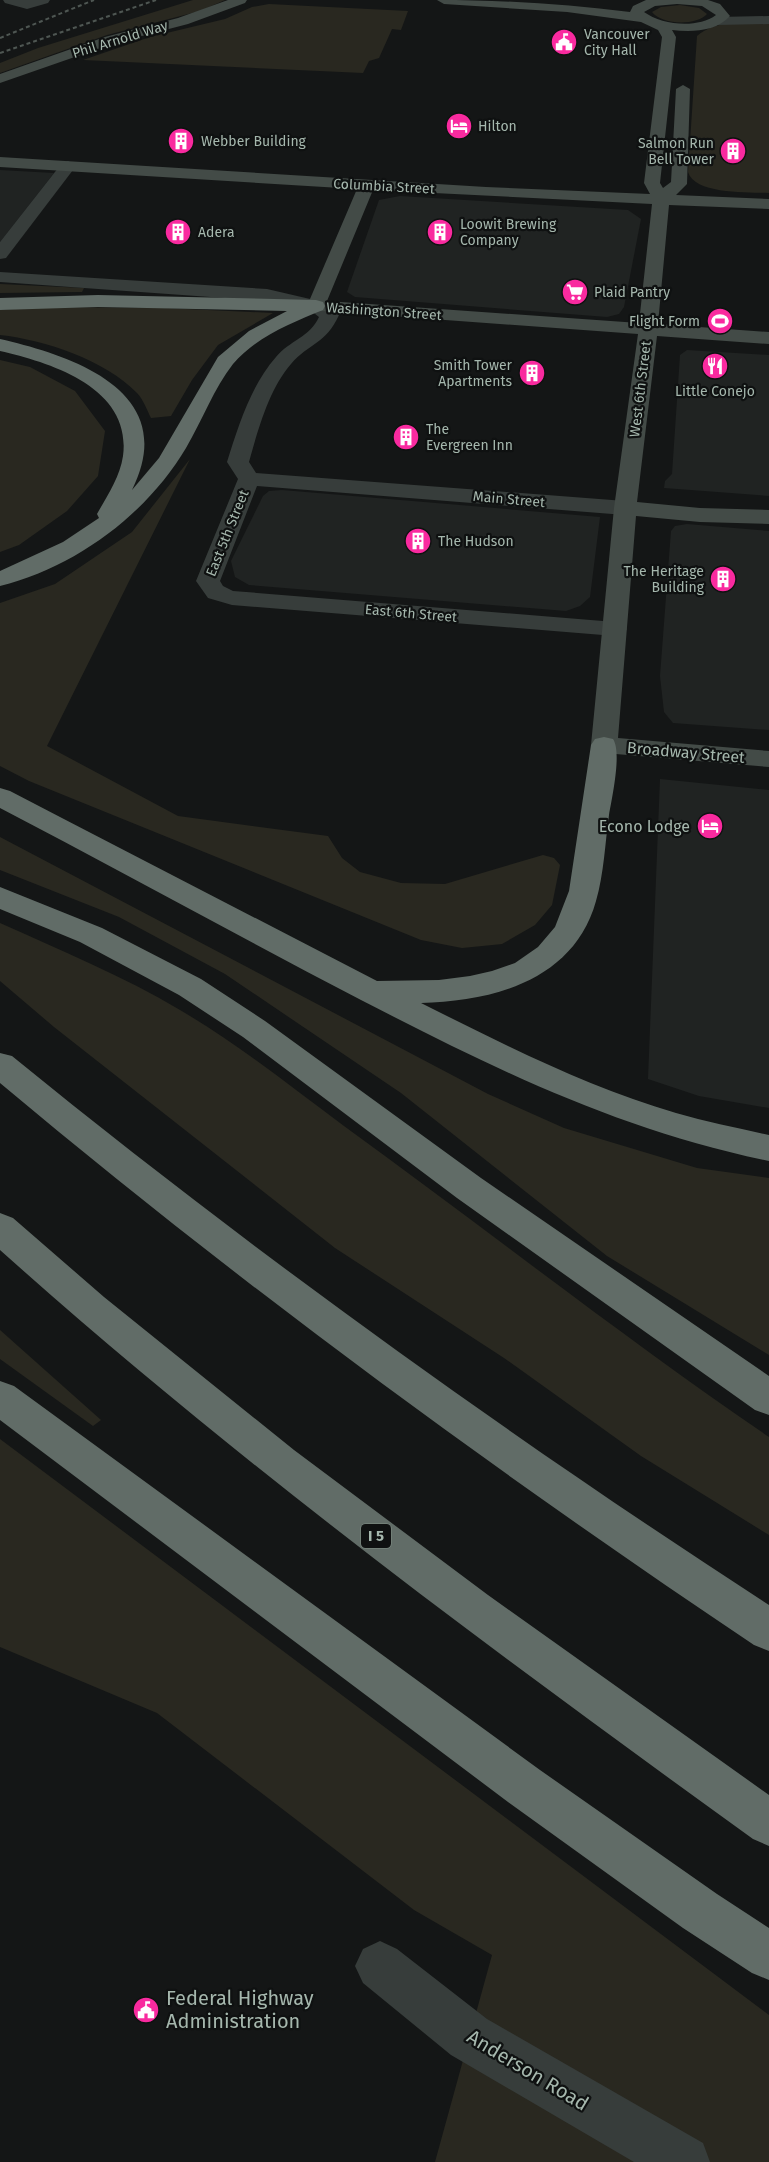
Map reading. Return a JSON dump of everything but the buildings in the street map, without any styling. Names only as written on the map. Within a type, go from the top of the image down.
[{"type":"highway","points":[[0,304],[98,301],[316,306]]},
{"type":"highway","points":[[0,579],[34,566],[76,545],[134,503],[168,461],[225,361],[236,348],[261,330],[316,306]]},
{"type":"highway","points":[[0,345],[48,358],[78,370],[108,391],[127,415],[134,432],[134,454],[128,475],[104,523]]},
{"type":"highway","points":[[369,991],[427,993],[477,987],[505,980],[533,967],[554,949],[570,928],[580,903],[600,786],[604,745]]},
{"type":"highway","points":[[0,797],[369,991],[500,1056],[618,1108],[731,1142],[769,1148]]},
{"type":"highway","points":[[0,897],[91,935],[190,987],[254,1029],[469,1188],[769,1398]]},
{"type":"highway","points":[[0,1065],[234,1253],[374,1358],[530,1469],[769,1630]]},
{"type":"highway","name":"I 5","points":[[0,1228],[264,1450],[366,1529],[570,1681],[769,1823]]},
{"type":"highway","points":[[0,1398],[524,1786],[700,1911],[769,1956]]},
{"type":"street","points":[[10,0],[27,5],[44,0]]},
{"type":"street","name":"Phil Arnold Way","points":[[0,79],[110,40],[192,18],[240,0]]},
{"type":"street","points":[[444,0],[642,12],[661,1],[698,1],[718,15],[769,18]]},
{"type":"street","points":[[642,12],[657,24],[700,26]]},
{"type":"street","points":[[687,41],[691,32],[718,15]]},
{"type":"street","name":"West 6th Street","points":[[625,508],[648,329],[661,199],[652,183],[669,37],[663,27],[657,24]]},
{"type":"street","points":[[661,199],[679,184],[684,77]]},
{"type":"street","name":"Columbia Street","points":[[0,162],[367,185],[769,204]]},
{"type":"street","points":[[0,254],[68,166]]},
{"type":"street","points":[[249,479],[238,462],[244,440],[280,364],[290,353],[315,339],[324,331],[330,315],[316,306],[367,185]]},
{"type":"street","name":"Washington Street","points":[[0,277],[267,295],[316,306],[769,338]]},
{"type":"street","name":"Main Street","points":[[249,479],[700,515],[769,517]]},
{"type":"street","name":"East 5th Street","points":[[210,588],[207,582],[249,479]]},
{"type":"street","points":[[604,745],[625,508]]},
{"type":"street","name":"East 6th Street","points":[[210,588],[232,598],[615,629]]},
{"type":"street","name":"Broadway Street","points":[[604,745],[769,759]]},
{"type":"street","name":"Anderson Road","points":[[380,1966],[469,2037],[684,2162]]},
{"type":"shaded area","points":[[193,0],[225,0],[200,11],[107,35],[0,73],[0,63],[38,48]]},
{"type":"shaded area","points":[[269,4],[408,11],[401,30],[392,29],[379,58],[369,61],[363,73],[83,60],[150,37],[225,19],[252,7]]},
{"type":"shaded area","points":[[680,5],[699,8],[707,14],[695,21],[671,22],[652,12],[661,7]]},
{"type":"shaded area","points":[[769,22],[769,193],[724,191],[701,185],[688,172],[697,36],[722,24]]},
{"type":"shaded area","points":[[0,170],[54,173],[0,242]]},
{"type":"shaded area","points":[[400,196],[628,210],[641,219],[624,307],[619,314],[607,317],[355,297],[347,292],[379,200]]},
{"type":"shaded area","points":[[0,284],[84,288],[82,292],[0,293]]},
{"type":"shaded area","points":[[46,307],[165,308],[273,313],[218,345],[192,380],[171,416],[151,418],[137,393],[124,381],[91,361],[55,347],[0,335],[0,310]]},
{"type":"shaded area","points":[[687,350],[769,355],[769,496],[664,488],[665,481],[672,474],[680,355]]},
{"type":"shaded area","points":[[0,360],[30,367],[75,391],[105,431],[98,476],[67,511],[19,545],[0,552]]},
{"type":"shaded area","points":[[190,459],[47,746],[178,816],[328,836],[342,858],[360,872],[401,883],[445,884],[543,855],[554,858],[560,865],[552,905],[535,925],[502,944],[462,948],[421,940],[29,781],[0,766],[0,603],[55,584],[132,532]]},
{"type":"shaded area","points":[[282,490],[600,517],[590,597],[580,606],[566,611],[249,585],[235,577],[231,561],[263,496],[269,491]]},
{"type":"shaded area","points":[[687,524],[769,531],[769,730],[673,723],[664,712],[660,676],[671,531],[675,526]]},
{"type":"shaded area","points":[[660,779],[769,790],[769,1108],[699,1096],[648,1079]]},
{"type":"shaded area","points":[[0,837],[488,1094],[564,1128],[697,1168],[769,1178],[769,1355],[607,1256],[401,1093],[225,974],[119,917],[0,870]]},
{"type":"shaded area","points":[[0,923],[136,986],[180,1010],[222,1037],[608,1322],[769,1437],[769,1535],[641,1456],[504,1358],[335,1248],[54,1027],[0,981]]},
{"type":"shaded area","points":[[0,1330],[101,1420],[93,1426],[0,1359]]},
{"type":"shaded area","points":[[0,1439],[769,2015],[769,2162],[435,2162],[492,1955],[414,1910],[157,1713],[0,1647]]},
{"type":"railway","points":[[0,38],[94,0]]},
{"type":"railway","points":[[0,53],[156,0]]},
{"type":"place","name":"Vancouver City Hall","points":[[564,42]]},
{"type":"place","name":"Hilton","points":[[459,126]]},
{"type":"place","name":"Webber Building","points":[[181,141]]},
{"type":"place","name":"Salmon Run Bell Tower","points":[[733,151]]},
{"type":"place","name":"Adera","points":[[178,232]]},
{"type":"place","name":"Loowit Brewing Company","points":[[440,232]]},
{"type":"place","name":"Plaid Pantry","points":[[575,292]]},
{"type":"place","name":"Flight Form","points":[[720,321]]},
{"type":"place","name":"Little Conejo","points":[[715,366]]},
{"type":"place","name":"Smith Tower Apartments","points":[[532,373]]},
{"type":"place","name":"The Evergreen Inn","points":[[406,437]]},
{"type":"place","name":"The Hudson","points":[[418,541]]},
{"type":"place","name":"The Heritage Building","points":[[723,579]]},
{"type":"place","name":"Econo Lodge","points":[[710,826]]},
{"type":"place","name":"Federal Highway Administration","points":[[146,2010]]}]
